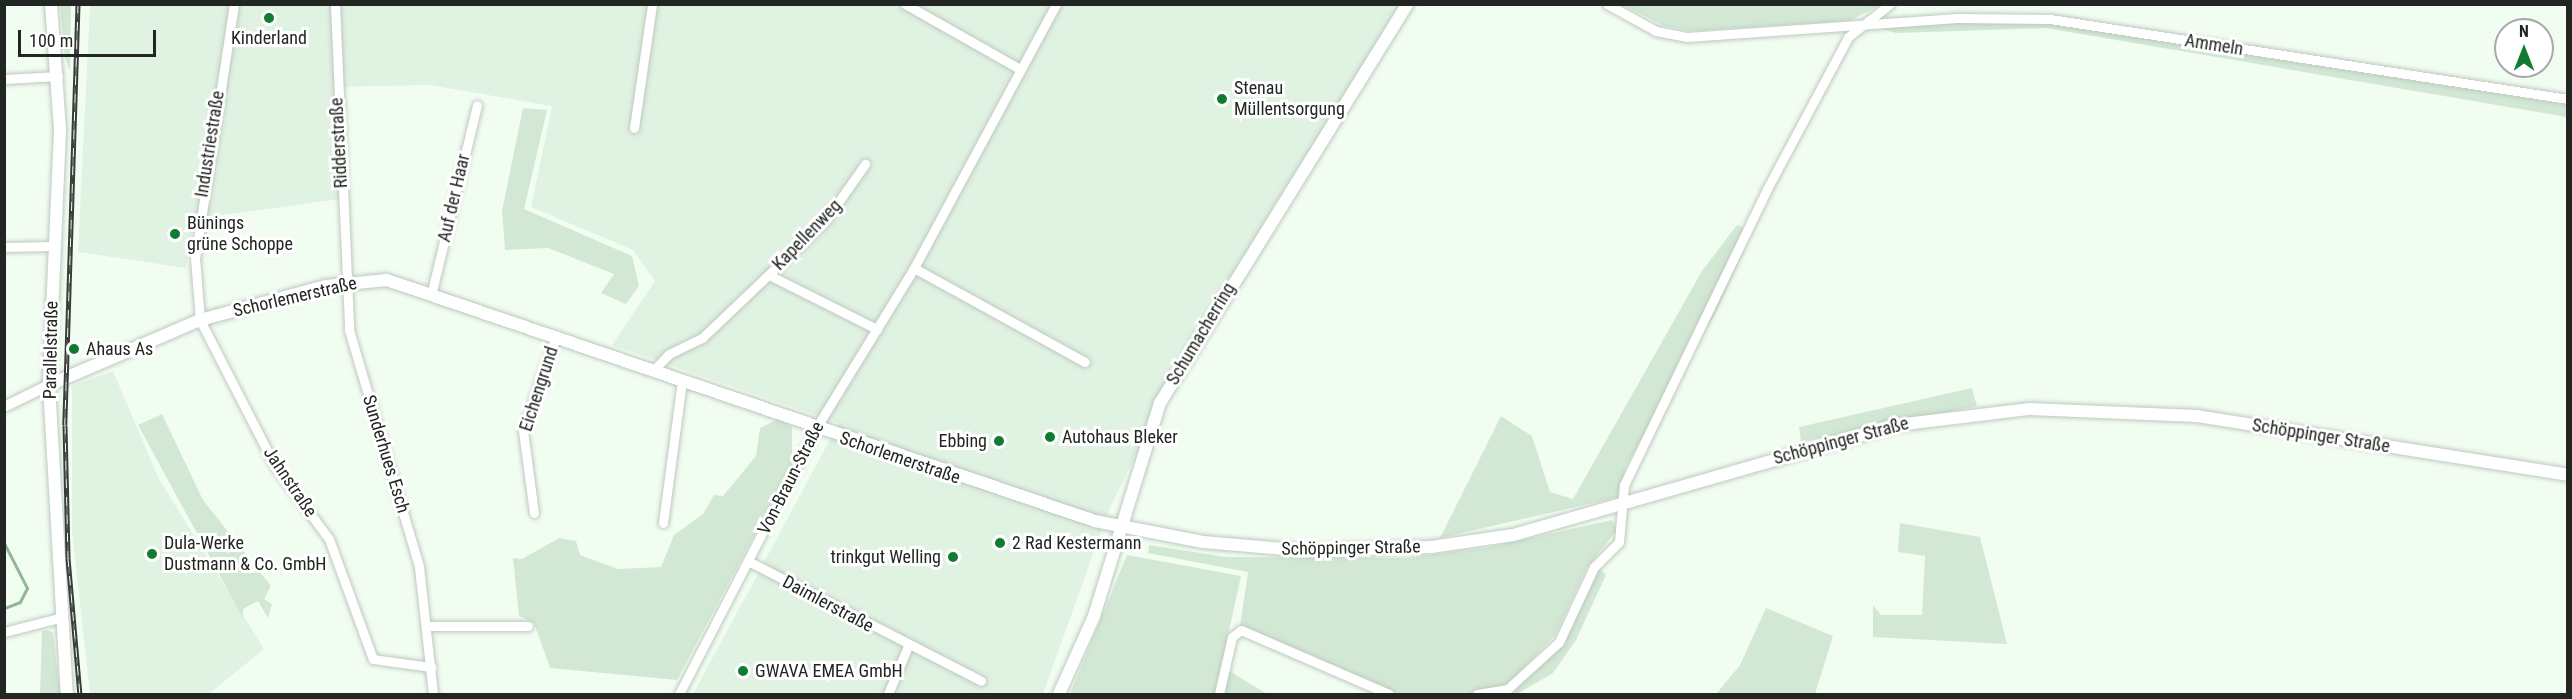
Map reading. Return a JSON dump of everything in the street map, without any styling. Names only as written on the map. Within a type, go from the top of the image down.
[{"type":"main road","name":"Parallelstraße","points":[[51,4],[58,75],[50,385],[59,618],[67,694]]},
{"type":"main road","name":"Schumacherring","points":[[1059,694],[1094,616],[1142,449],[1164,395],[1407,4]]},
{"type":"main road","name":"Schorlemerstraße","points":[[50,385],[200,320],[346,282],[387,280],[432,291],[816,428],[1121,528]]},
{"type":"main road","name":"Schöppinger Straße","points":[[1121,528],[1258,548],[1371,552],[1513,536],[1624,507],[1897,425],[2051,408],[2198,416],[2568,475]]},
{"type":"street","name":"Industriestraße","points":[[200,320],[195,258],[234,4]]},
{"type":"street","name":"Ridderstraße","points":[[335,4],[346,282]]},
{"type":"street","points":[[634,128],[652,4]]},
{"type":"street","points":[[904,4],[1020,69]]},
{"type":"street","name":"Von-Braun-Straße","points":[[679,694],[816,428],[914,268],[1056,4]]},
{"type":"street","name":"Ammeln","points":[[1607,4],[1675,36],[1858,27],[1957,18],[2050,19],[2568,99]]},
{"type":"street","points":[[1477,694],[1505,692],[1559,642],[1594,567],[1621,537],[1624,485],[1639,449],[1687,363],[1767,189],[1848,37],[1890,4]]},
{"type":"street","points":[[4,79],[58,75]]},
{"type":"street","name":"Auf der Haar","points":[[432,291],[477,105]]},
{"type":"street","name":"Kapellenweg","points":[[653,371],[669,354],[702,338],[825,221],[865,164]]},
{"type":"street","points":[[4,247],[54,246]]},
{"type":"street","points":[[914,268],[1084,362]]},
{"type":"street","name":"Kapellenweg","points":[[769,275],[877,329]]},
{"type":"street","name":"Sunderhues Esch","points":[[346,282],[349,330],[414,546],[429,626],[433,694]]},
{"type":"street","name":"Jahnstraße","points":[[200,320],[275,466],[329,539],[374,659],[431,667]]},
{"type":"street","name":"Eichengrund","points":[[534,513],[523,431],[556,336]]},
{"type":"street","points":[[663,523],[682,381]]},
{"type":"street","points":[[4,407],[50,385]]},
{"type":"street","name":"Daimlerstraße","points":[[748,561],[908,646],[981,681]]},
{"type":"street","points":[[4,632],[59,618]]},
{"type":"street","points":[[429,626],[528,626]]},
{"type":"street","points":[[1219,694],[1232,637],[1241,630],[1389,694]]},
{"type":"street","points":[[888,694],[908,646]]},
{"type":"shaded area","points":[[60,5],[71,5],[70,71],[65,57]]},
{"type":"shaded area","points":[[90,5],[1413,5],[1191,343],[1108,512],[1043,694],[693,694],[839,423],[612,345],[655,281],[633,250],[531,207],[552,106],[429,85],[335,87],[340,199],[194,219],[186,268],[78,252]]},
{"type":"shaded area","points":[[1623,5],[1880,5],[1849,21],[1691,31],[1664,26]]},
{"type":"shaded area","points":[[1955,22],[2049,22],[2567,100],[2567,117],[2046,28],[1896,33],[1877,27]]},
{"type":"shaded area","points":[[523,108],[547,110],[524,209],[632,256],[639,286],[626,304],[601,293],[614,274],[548,248],[505,250],[502,211]]},
{"type":"shaded area","points":[[1737,225],[1752,232],[1717,311],[1626,466],[1619,497],[1440,538],[1501,416],[1532,436],[1550,492],[1573,499],[1702,271]]},
{"type":"shaded area","points":[[113,371],[159,479],[264,649],[209,694],[90,694],[72,530],[72,386]]},
{"type":"shaded area","points":[[1972,388],[1977,406],[1801,442],[1799,427]]},
{"type":"shaded area","points":[[162,414],[203,500],[271,586],[264,599],[272,604],[268,618],[258,601],[243,609],[243,618],[138,425]]},
{"type":"shaded area","points":[[778,419],[792,427],[792,464],[677,680],[550,668],[534,623],[519,616],[513,558],[522,559],[559,538],[576,541],[580,555],[618,569],[661,567],[674,535],[703,514],[714,495],[723,496],[756,456],[760,428]]},
{"type":"shaded area","points":[[1612,520],[1617,530],[1586,569],[1556,634],[1499,694],[1401,694],[1377,688],[1240,626],[1248,572],[1148,553],[1149,545],[1226,557],[1406,558],[1490,547]]},
{"type":"shaded area","points":[[1900,523],[1980,537],[2007,644],[1873,637],[1873,605],[1881,615],[1922,615],[1925,556],[1898,552]]},
{"type":"shaded area","points":[[1127,555],[1241,576],[1215,694],[1070,694]]},
{"type":"shaded area","points":[[1597,567],[1606,575],[1576,640],[1553,673],[1517,694],[1514,690],[1559,648]]},
{"type":"shaded area","points":[[1766,608],[1833,636],[1815,694],[1716,694],[1740,665]]},
{"type":"shaded area","points":[[48,630],[53,633],[60,694],[40,694],[42,631]]},
{"type":"shaded area","points":[[1229,671],[1267,694],[1223,694]]},
{"type":"waterway","points":[[4,543],[27,588],[20,602],[4,608]]},
{"type":"railway","points":[[78,4],[65,425],[68,558],[80,694]]},
{"type":"place","name":"Kinderland","points":[[269,18]]},
{"type":"place","name":"Stenau Müllentsorgung","points":[[1222,99]]},
{"type":"place","name":"Bünings grüne Schoppe","points":[[175,234]]},
{"type":"place","name":"Ahaus As","points":[[74,349]]},
{"type":"place","name":"Autohaus Bleker","points":[[1050,437]]},
{"type":"place","name":"Ebbing","points":[[999,441]]},
{"type":"place","name":"2 Rad Kestermann","points":[[1000,543]]},
{"type":"place","name":"Dula-Werke Dustmann & Co. GmbH","points":[[152,554]]},
{"type":"place","name":"trinkgut Welling","points":[[953,557]]},
{"type":"place","name":"GWAVA EMEA GmbH","points":[[743,671]]}]
